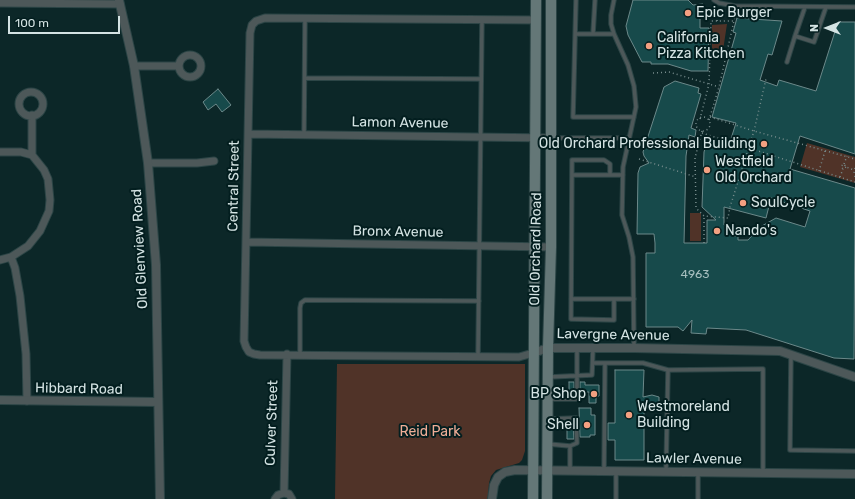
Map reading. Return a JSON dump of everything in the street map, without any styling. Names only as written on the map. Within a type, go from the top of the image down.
[{"type":"main road","name":"Old Orchard Road","points":[[533,499],[536,0]]},
{"type":"main road","name":"Old Orchard Road","points":[[547,499],[548,348],[551,247],[551,0]]},
{"type":"street","points":[[0,3],[119,2]]},
{"type":"street","name":"Old Glenview Road","points":[[119,2],[134,66],[148,162],[156,266],[160,499]]},
{"type":"street","name":"Central Street","points":[[249,352],[244,341],[250,33],[252,25],[256,21],[265,18],[305,18]]},
{"type":"street","points":[[305,18],[536,20]]},
{"type":"street","points":[[134,66],[179,66]]},
{"type":"street","points":[[32,115],[32,155]]},
{"type":"street","name":"Lamon Avenue","points":[[248,134],[551,138]]},
{"type":"street","points":[[0,152],[21,152],[32,155],[44,170],[48,179],[50,200],[49,211],[45,222],[35,238],[28,246],[11,257],[0,260]]},
{"type":"street","points":[[148,162],[197,163],[214,161]]},
{"type":"street","name":"Bronx Avenue","points":[[246,242],[551,247]]},
{"type":"street","points":[[11,257],[15,268],[21,304],[26,354],[27,401]]},
{"type":"street","name":"Lavergne Avenue","points":[[249,352],[260,355],[300,354],[519,357],[548,348],[634,348],[780,352],[855,377]]},
{"type":"street","name":"Culver Street","points":[[284,493],[287,354]]},
{"type":"street","name":"Hibbard Road","points":[[0,400],[158,402]]},
{"type":"street","name":"Lawler Avenue","points":[[492,499],[494,485],[498,477],[505,472],[514,470],[855,474]]},
{"type":"street","points":[[275,499],[278,495],[284,493],[289,494],[292,499]]},
{"type":"lane","points":[[576,0],[574,117],[634,117]]},
{"type":"lane","points":[[593,34],[596,0]]},
{"type":"lane","points":[[614,0],[611,15],[614,34],[631,76],[636,107],[628,138],[623,167],[622,216],[632,252],[634,348]]},
{"type":"lane","points":[[714,0],[719,3],[734,6],[855,7]]},
{"type":"lane","points":[[787,62],[805,7]]},
{"type":"lane","points":[[795,36],[814,42],[826,7]]},
{"type":"lane","points":[[304,135],[305,18]]},
{"type":"lane","points":[[478,356],[482,19]]},
{"type":"lane","points":[[576,34],[614,34]]},
{"type":"lane","points":[[304,78],[481,79]]},
{"type":"lane","points":[[551,138],[628,138]]},
{"type":"lane","points":[[610,175],[610,164],[604,160],[572,160],[571,319],[614,320],[614,299]]},
{"type":"lane","points":[[572,175],[623,175]]},
{"type":"lane","points":[[571,299],[634,299]]},
{"type":"lane","points":[[300,354],[300,308],[301,303],[305,300],[479,301]]},
{"type":"lane","points":[[548,398],[577,399],[577,348]]},
{"type":"lane","points":[[548,377],[592,375],[593,348]]},
{"type":"lane","points":[[791,355],[790,450],[855,451]]},
{"type":"lane","points":[[593,363],[643,363],[668,370],[763,369],[763,473]]},
{"type":"lane","points":[[604,471],[605,363]]},
{"type":"lane","points":[[666,472],[668,370]]},
{"type":"lane","points":[[548,418],[576,418],[577,443],[570,446],[548,444]]},
{"type":"lane","points":[[570,446],[570,471]]},
{"type":"lane","points":[[616,471],[616,499]]},
{"type":"lane","points":[[698,472],[698,499]]},
{"type":"path","points":[[736,12],[719,87],[709,120],[709,127],[702,132],[695,158],[696,208],[704,216],[728,218],[754,131],[766,80]]},
{"type":"path","points":[[717,21],[718,14]]},
{"type":"path","points":[[733,22],[711,21],[709,84],[697,125],[698,129],[702,132],[748,148],[855,182]]},
{"type":"path","points":[[653,73],[669,72],[719,87]]},
{"type":"path","points":[[710,117],[754,131],[855,159]]},
{"type":"path","points":[[700,119],[705,118],[709,120]]},
{"type":"path","points":[[819,171],[825,151]]},
{"type":"path","points":[[840,177],[843,169],[842,166],[847,156]]},
{"type":"path","points":[[639,159],[696,177]]},
{"type":"path","points":[[844,164],[846,167],[855,169],[855,177]]},
{"type":"path","points":[[843,169],[846,167]]},
{"type":"path","points":[[704,216],[704,243]]},
{"type":"green space","points":[[727,24],[722,57],[712,56],[712,25]]},
{"type":"green space","points":[[807,143],[855,157],[855,183],[800,167]]},
{"type":"green space","points":[[690,213],[701,213],[701,241],[690,241]]},
{"type":"green space","name":"Reid Park","points":[[337,364],[525,364],[525,451],[522,460],[519,463],[496,470],[491,476],[489,483],[488,499],[335,499]]},
{"type":"building","points":[[633,0],[688,0],[693,5],[703,4],[703,13],[700,14],[700,28],[709,28],[708,71],[691,71],[668,64],[651,64],[651,62],[642,62],[628,35],[626,26]]},
{"type":"building","points":[[737,18],[782,21],[772,55],[768,54],[760,80],[777,86],[779,80],[816,91],[838,22],[855,22],[855,154],[800,136],[790,169],[855,188],[854,359],[834,358],[746,330],[707,328],[706,334],[691,333],[692,320],[683,331],[678,327],[646,327],[646,253],[655,253],[655,243],[654,234],[637,234],[638,173],[640,167],[649,163],[643,152],[664,87],[675,81],[699,88],[698,93],[701,94],[691,128],[696,130],[695,137],[689,135],[686,156],[684,243],[707,243],[707,220],[716,220],[702,207],[704,152],[708,138],[729,145],[736,123],[712,117],[736,33],[733,32]],"holes":[[[771,198],[810,211],[805,227],[776,218],[760,227],[748,240],[738,240],[738,236],[732,236],[727,231],[727,225],[724,225],[724,207],[766,218]]]},
{"type":"building","points":[[218,89],[231,105],[222,112],[216,104],[208,110],[203,102]]},
{"type":"building","name":"Westmoreland Building","points":[[615,370],[644,370],[643,397],[652,395],[659,397],[659,406],[644,406],[644,460],[615,460],[615,440],[608,440],[608,423],[615,423]]},
{"type":"building","points":[[569,382],[574,382],[574,392],[569,392]]},
{"type":"building","name":"BP Shop","points":[[580,382],[585,382],[585,385],[599,385],[599,396],[596,396],[596,403],[589,403],[589,392],[580,392]]},
{"type":"building","name":"Shell","points":[[579,408],[591,408],[591,415],[595,415],[595,435],[590,435],[590,437],[580,437]]},
{"type":"building","name":"Shell","points":[[567,425],[573,425],[574,439],[567,439]]},
{"type":"place","name":"Epic Burger","points":[[688,13]]},
{"type":"place","name":"California Pizza Kitchen","points":[[649,46]]},
{"type":"place","name":"Old Orchard Professional Building","points":[[764,144]]},
{"type":"place","name":"Westfield Old Orchard","points":[[707,170]]},
{"type":"place","name":"SoulCycle","points":[[743,203]]},
{"type":"place","name":"Nando's","points":[[717,231]]},
{"type":"place","name":"BP Shop","points":[[594,394]]},
{"type":"place","name":"Westmoreland Building","points":[[629,415]]},
{"type":"place","name":"Shell","points":[[587,425]]}]
